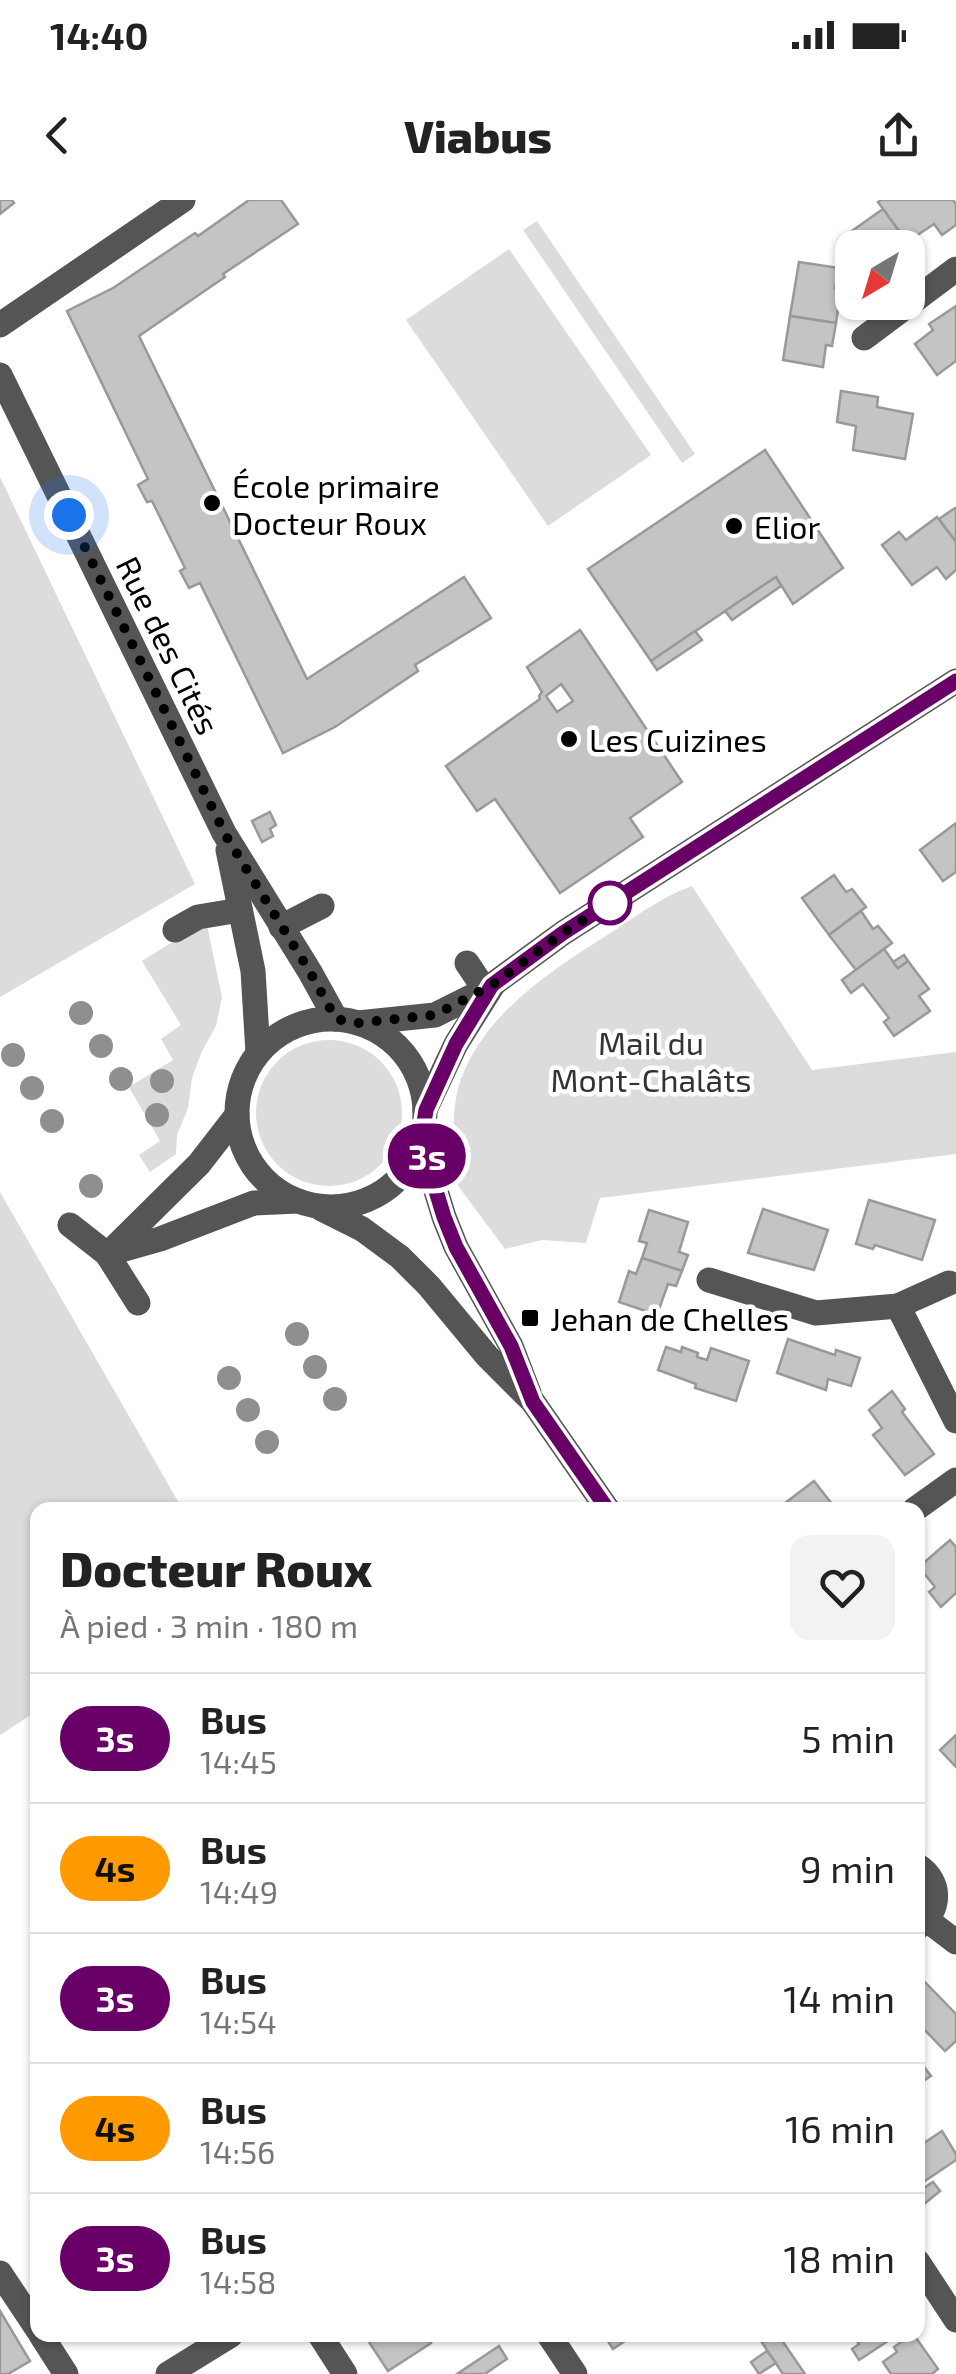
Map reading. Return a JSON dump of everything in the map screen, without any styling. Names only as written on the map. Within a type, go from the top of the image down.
[{"type":"street","points":[[0,325],[183,200]]},
{"type":"street","points":[[864,338],[956,270]]},
{"type":"street","name":"Rue des Cités","points":[[0,375],[226,836],[281,927],[347,1021]]},
{"type":"street","points":[[602,1502],[533,1402],[400,1256],[362,1229],[274,1188],[254,1167],[242,1142],[237,1114],[239,1092],[247,1071],[258,1053],[281,1033],[308,1022],[435,1015],[489,988],[563,933],[956,681]]},
{"type":"street","name":"Rue des Cités","points":[[226,836],[256,993],[258,1053]]},
{"type":"street","points":[[281,927],[322,906]]},
{"type":"street","points":[[175,930],[198,917],[240,910]]},
{"type":"street","points":[[466,963],[489,988]]},
{"type":"street","points":[[107,1254],[160,1239],[254,1202],[343,1206],[368,1200],[392,1186],[410,1166],[421,1142],[426,1110],[456,1044],[489,988]]},
{"type":"street","points":[[347,1021],[384,1035],[406,1055],[420,1081],[426,1110]]},
{"type":"street","points":[[107,1254],[200,1164],[237,1114]]},
{"type":"street","points":[[421,1142],[456,1247],[511,1346],[533,1402]]},
{"type":"street","points":[[70,1225],[107,1254],[138,1303]]},
{"type":"street","points":[[709,1280],[816,1314],[898,1306],[949,1283]]},
{"type":"street","points":[[898,1306],[956,1421]]},
{"type":"street","points":[[925,1502],[956,1480]]},
{"type":"street","points":[[925,1873],[936,1890],[936,1901],[925,1919]]},
{"type":"street","points":[[925,1926],[956,1942]]},
{"type":"street","points":[[0,2273],[30,2319]]},
{"type":"street","points":[[925,2273],[956,2320]]},
{"type":"street","points":[[45,2342],[66,2374]]},
{"type":"street","points":[[168,2374],[220,2342]]},
{"type":"street","points":[[324,2342],[345,2374]]},
{"type":"street","points":[[553,2342],[574,2374]]},
{"type":"green space","points":[[537,221],[695,454],[682,463],[523,230]]},
{"type":"green space","points":[[509,249],[651,455],[548,526],[406,320]]},
{"type":"green space","points":[[0,477],[195,884],[0,997]]},
{"type":"green space","name":"Mail du Mont-Chalâts","points":[[692,886],[812,1070],[956,1052],[956,1154],[600,1198],[586,1243],[542,1240],[505,1249],[455,1179],[455,1103],[472,1055],[504,1012],[545,977],[651,906]]},
{"type":"green space","points":[[207,925],[222,997],[216,1026],[192,1078],[176,1154],[150,1172],[139,1155],[160,1141],[129,1087],[173,1060],[161,1039],[181,1025],[142,961],[198,926]]},
{"type":"green space","points":[[329,1040],[357,1046],[380,1062],[396,1085],[402,1113],[396,1141],[380,1164],[357,1180],[329,1186],[301,1180],[278,1164],[262,1141],[256,1113],[262,1085],[278,1062],[301,1046]]},
{"type":"green space","points":[[0,1192],[178,1502],[30,1502],[30,1716],[0,1735]]},
{"type":"building","points":[[0,200],[12,200],[14,203],[0,214]]},
{"type":"building","points":[[249,200],[281,200],[298,224],[139,336],[307,679],[464,577],[491,618],[415,665],[418,671],[335,727],[283,753],[200,583],[189,588],[180,571],[185,568],[152,501],[147,502],[138,485],[148,479],[67,311],[113,288]]},
{"type":"building","points":[[953,200],[956,225],[942,235],[934,224],[925,230],[898,230],[878,202]]},
{"type":"building","points":[[883,209],[898,230],[853,230]]},
{"type":"building","points":[[799,262],[835,267],[836,323],[790,316]]},
{"type":"building","points":[[956,306],[956,361],[937,375],[915,344],[933,330],[929,324]]},
{"type":"building","points":[[790,316],[836,323],[832,346],[826,345],[823,367],[783,360]]},
{"type":"building","points":[[841,391],[878,397],[877,407],[913,414],[905,459],[853,450],[856,426],[837,422]]},
{"type":"building","name":"Elior","points":[[765,450],[843,568],[793,604],[776,577],[651,661],[588,569]]},
{"type":"building","points":[[956,510],[956,542],[939,519]]},
{"type":"building","points":[[937,517],[956,542],[956,570],[946,579],[937,567],[912,585],[882,545],[899,532],[906,540]]},
{"type":"building","points":[[776,577],[781,586],[732,620],[725,611]]},
{"type":"building","name":"Les Cuizines","points":[[580,630],[682,782],[630,818],[643,837],[560,893],[495,799],[477,811],[446,766],[540,699],[542,692],[527,667]],"holes":[[[561,684],[573,701],[557,712],[546,696]]]},
{"type":"building","points":[[695,631],[702,640],[657,670],[651,661]]},
{"type":"building","points":[[270,812],[276,825],[270,829],[273,836],[262,842],[252,821]]},
{"type":"building","points":[[956,823],[956,872],[943,881],[920,850]]},
{"type":"building","points":[[834,875],[846,892],[852,889],[866,907],[829,935],[802,898]]},
{"type":"building","points":[[861,911],[873,929],[878,926],[892,943],[856,970],[829,935]]},
{"type":"building","points":[[884,949],[898,968],[908,961],[929,989],[919,996],[930,1011],[894,1036],[884,1022],[889,1018],[863,984],[851,993],[842,980]]},
{"type":"building","points":[[904,955],[908,961],[898,968],[893,962]]},
{"type":"building","points":[[869,1200],[935,1220],[922,1260],[875,1245],[873,1249],[856,1244]]},
{"type":"building","points":[[763,1209],[828,1230],[814,1270],[748,1253]]},
{"type":"building","points":[[649,1210],[688,1222],[679,1252],[688,1255],[682,1271],[642,1258],[647,1243],[639,1241]]},
{"type":"building","points":[[642,1258],[682,1271],[676,1286],[668,1284],[657,1315],[619,1302],[629,1271],[636,1274]]},
{"type":"building","points":[[788,1339],[835,1355],[836,1350],[860,1358],[851,1386],[828,1379],[826,1390],[777,1373]]},
{"type":"building","points":[[666,1347],[681,1352],[682,1347],[707,1360],[711,1348],[749,1361],[736,1401],[695,1388],[696,1384],[658,1370]]},
{"type":"building","points":[[892,1391],[905,1409],[902,1412],[934,1454],[905,1475],[873,1435],[882,1428],[869,1410]]},
{"type":"building","points":[[814,1481],[830,1502],[786,1502]]},
{"type":"building","points":[[950,1540],[956,1547],[956,1593],[941,1607],[929,1592],[935,1587],[925,1574],[925,1562]]},
{"type":"building","points":[[956,1735],[956,1767],[940,1750]]},
{"type":"building","points":[[925,1982],[956,2014],[956,2041],[945,2051],[925,2030]]},
{"type":"building","points":[[942,2131],[956,2160],[925,2181],[925,2142]]},
{"type":"building","points":[[933,2182],[940,2191],[925,2203],[925,2187]]},
{"type":"building","points":[[0,2311],[30,2361],[8,2374],[0,2374]]},
{"type":"building","points":[[369,2342],[430,2342],[431,2343],[388,2371]]},
{"type":"building","points":[[762,2342],[783,2342],[805,2374],[783,2374]]},
{"type":"building","points":[[886,2342],[859,2360],[852,2349],[859,2344]]},
{"type":"building","points":[[901,2342],[919,2342],[938,2369],[932,2374],[891,2374],[883,2362],[897,2352],[894,2347]]},
{"type":"building","points":[[499,2346],[507,2359],[485,2374],[457,2374]]},
{"type":"building","points":[[767,2351],[776,2363],[759,2374],[751,2362]]},
{"type":"bus line","name":"3s","points":[[602,1502],[533,1402],[511,1346],[456,1247],[421,1142],[426,1110],[456,1044],[492,985],[563,933],[956,681]]},
{"type":"place","name":"École primaire Docteur Roux","points":[[212,503]]},
{"type":"place","name":"Elior","points":[[734,526]]},
{"type":"place","name":"Les Cuizines","points":[[569,739]]},
{"type":"place","name":"Jehan de Chelles","points":[[530,1318]]},
{"type":"route","points":[[69,515],[226,836],[336,1019],[358,1023],[435,1015],[492,985],[626,893],[610,903]]}]
